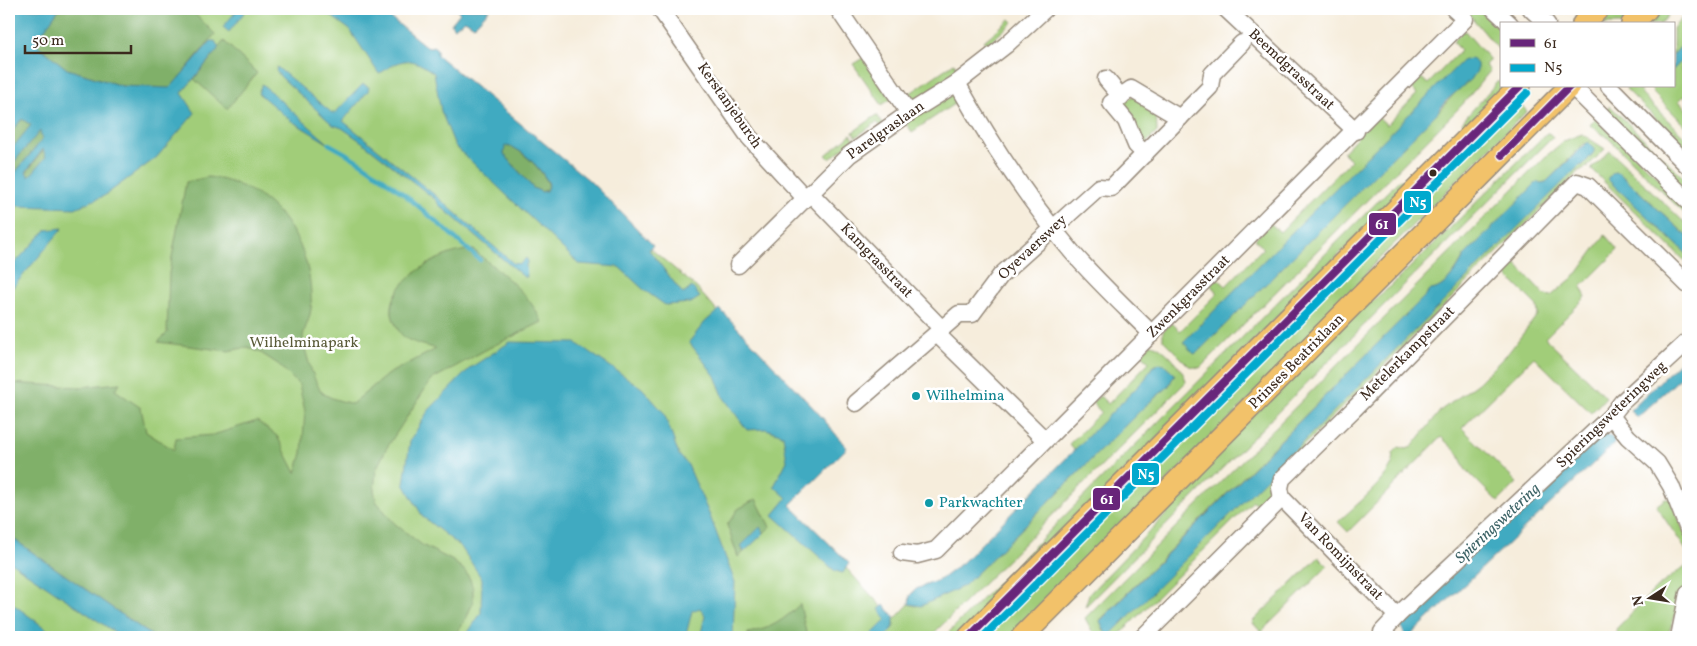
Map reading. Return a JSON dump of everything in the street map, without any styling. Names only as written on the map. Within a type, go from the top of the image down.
[{"type":"main road","points":[[1585,22],[1598,9]]},
{"type":"main road","points":[[1634,22],[1647,9]]},
{"type":"main road","points":[[969,637],[1518,88]]},
{"type":"main road","name":"Prinses Beatrixlaan","points":[[1022,637],[1569,88]]},
{"type":"street","name":"Kerstanjeburch","points":[[660,9],[749,137],[808,195]]},
{"type":"street","points":[[838,9],[909,113]]},
{"type":"street","name":"Parelgraslaan","points":[[738,265],[849,155],[909,113],[957,83],[1006,45],[1045,9]]},
{"type":"street","name":"Beemdgrasstraat","points":[[1226,9],[1356,132]]},
{"type":"street","points":[[1494,9],[1508,22]]},
{"type":"street","points":[[1531,9],[1545,22]]},
{"type":"street","name":"Zwenkgrasstraat","points":[[902,553],[917,555],[936,550],[1356,132],[1448,36],[1459,14]]},
{"type":"street","name":"Oyevaerswey","points":[[856,403],[947,328],[959,314],[972,314],[1009,269],[1100,187],[1111,188],[1210,87],[1212,74],[1242,43]]},
{"type":"street","points":[[1106,79],[1121,97]]},
{"type":"street","points":[[957,83],[1001,153],[1073,254],[1152,334]]},
{"type":"street","points":[[1573,88],[1688,201]]},
{"type":"street","points":[[1612,88],[1688,166]]},
{"type":"street","points":[[1145,154],[1136,145],[1126,121],[1111,103],[1131,89],[1180,118]]},
{"type":"street","points":[[1161,106],[1161,137]]},
{"type":"street","name":"Metelerkampstraat","points":[[1282,498],[1280,488],[1282,478],[1354,409],[1577,182],[1588,186],[1688,285]]},
{"type":"street","name":"Kamgrasstraat","points":[[808,195],[947,328],[1045,440]]},
{"type":"street","name":"Spieringsweteringweg","points":[[1385,635],[1398,616],[1612,416],[1622,402],[1688,341]]},
{"type":"street","points":[[1612,416],[1628,437],[1658,463],[1671,486],[1688,529]]},
{"type":"street","points":[[1143,637],[1282,498]]},
{"type":"street","name":"Van Romijnstraat","points":[[1282,498],[1398,616]]},
{"type":"street","points":[[1678,637],[1688,593]]},
{"type":"green space","name":"Wilhelminapark","points":[[9,9],[349,9],[420,55],[695,286],[807,414],[786,503],[894,620],[909,604],[916,606],[964,586],[1144,407],[1168,387],[1171,383],[1160,363],[1152,367],[1145,379],[1075,451],[1069,444],[1101,412],[1092,402],[1100,396],[1108,404],[1149,362],[1142,354],[1150,344],[1160,348],[1172,359],[1182,372],[1186,382],[930,637],[886,637],[894,626],[894,621],[873,637],[9,637]]},
{"type":"green space","points":[[59,9],[190,9],[215,34],[170,89],[122,86],[67,69],[34,43]]},
{"type":"green space","points":[[1472,9],[1478,9],[1500,29],[1500,51],[1468,13]]},
{"type":"green space","points":[[1618,9],[1638,9],[1626,22],[1605,22]]},
{"type":"green space","points":[[1662,9],[1673,9],[1663,22],[1648,22]]},
{"type":"green space","points":[[1688,12],[1688,39],[1674,54],[1674,27]]},
{"type":"green space","points":[[1010,19],[1013,22],[987,45],[984,41]]},
{"type":"green space","points":[[1465,31],[1490,60],[1485,65],[1490,71],[1462,105],[1200,368],[1189,366],[1163,340],[1163,331],[1172,323],[1180,331],[1218,293],[1210,284],[1217,278],[1226,286],[1263,248],[1255,239],[1271,224],[1280,232],[1351,160],[1343,152],[1377,116],[1387,125],[1417,94],[1409,86],[1419,76],[1428,84],[1461,50],[1453,42]],"holes":[[[1467,59],[1466,83],[1462,85],[1438,112],[1198,352],[1186,339]]]},
{"type":"green space","points":[[224,41],[257,73],[227,109],[194,79]]},
{"type":"green space","points":[[1688,54],[1688,61],[1680,69],[1688,78],[1688,101],[1684,96],[1679,101],[1688,111],[1688,128],[1653,93],[1652,88],[1674,88],[1674,69]]},
{"type":"green space","points":[[863,58],[891,99],[882,105],[853,64]]},
{"type":"green space","points":[[954,63],[959,71],[921,97],[914,100],[906,96]]},
{"type":"green space","points":[[1498,81],[1500,88],[1506,89],[1465,126],[1462,122]]},
{"type":"green space","points":[[1639,88],[1642,95],[1688,140],[1688,151],[1626,89]]},
{"type":"green space","points":[[952,94],[960,100],[912,132],[906,123]]},
{"type":"green space","points":[[1133,96],[1156,110],[1157,132],[1142,147],[1118,106]]},
{"type":"green space","points":[[1517,101],[1527,111],[1371,267],[1334,314],[1011,637],[982,637]]},
{"type":"green space","points":[[1610,106],[1688,182],[1688,193],[1605,110]]},
{"type":"green space","points":[[877,115],[883,124],[880,126],[877,122],[856,137],[853,132]]},
{"type":"green space","points":[[22,119],[32,125],[9,152],[9,135]]},
{"type":"green space","points":[[1595,119],[1688,205],[1688,217],[1608,138],[1590,125]]},
{"type":"green space","points":[[40,130],[42,140],[9,180],[9,168]]},
{"type":"green space","points":[[1548,132],[1553,137],[1085,607],[1089,594],[1175,505],[1206,463],[1354,315],[1390,287]]},
{"type":"green space","points":[[851,134],[854,139],[830,159],[826,155]]},
{"type":"green space","points":[[1582,134],[1605,149],[1588,166],[1579,171],[1272,477],[1269,486],[1270,498],[1261,508],[1253,501],[1117,637],[1098,637],[1092,631],[1085,618],[1545,157],[1564,141]],"holes":[[[1585,143],[1594,152],[1583,165],[1579,166],[1109,636],[1103,629],[1100,620],[1431,290],[1446,282],[1455,272],[1464,256],[1540,183],[1546,182]]]},
{"type":"green space","points":[[508,145],[520,151],[533,163],[544,176],[549,187],[542,192],[533,188],[504,154],[504,147]]},
{"type":"green space","points":[[44,149],[47,157],[30,178],[26,173]]},
{"type":"green space","points":[[1610,151],[1688,226],[1688,237],[1619,173],[1614,172],[1607,179],[1688,255],[1688,264],[1591,169]]},
{"type":"green space","points":[[208,177],[230,182],[250,190],[282,216],[294,233],[303,252],[309,273],[311,312],[303,336],[305,348],[313,375],[320,389],[326,395],[352,404],[388,374],[436,349],[412,341],[402,335],[394,321],[392,307],[396,294],[405,282],[432,262],[447,255],[474,250],[521,292],[542,322],[489,348],[431,380],[386,449],[376,470],[374,490],[376,501],[394,523],[422,545],[453,561],[464,570],[470,579],[473,589],[473,601],[467,617],[453,637],[154,637],[9,536],[9,383],[80,387],[120,383],[115,390],[141,408],[146,432],[174,450],[176,438],[213,435],[257,421],[277,436],[296,473],[302,453],[305,411],[299,385],[278,364],[248,347],[228,351],[158,342],[167,333],[169,273],[186,182]]},
{"type":"green space","points":[[1400,179],[1407,186],[959,637],[944,637]]},
{"type":"green space","points":[[1605,235],[1618,250],[1581,287],[1586,297],[1545,338],[1606,397],[1591,413],[1534,357],[1462,428],[1517,483],[1498,502],[1465,469],[1458,453],[1441,437],[1348,532],[1338,522],[1382,479],[1393,461],[1393,453],[1399,447],[1406,449],[1412,447],[1441,410],[1478,383],[1509,352],[1538,314],[1537,306],[1500,269],[1511,259],[1545,295],[1551,296],[1576,275]]},
{"type":"green space","points":[[756,499],[770,527],[764,533],[763,530],[742,550],[744,552],[738,557],[727,525],[738,509]]},
{"type":"green space","points":[[1665,499],[1670,499],[1688,541],[1688,553],[1656,506]]},
{"type":"green space","points":[[1319,557],[1328,566],[1261,632],[1252,622]]},
{"type":"green space","points":[[1688,564],[1688,582],[1667,637],[1618,637],[1616,629],[1656,588]]},
{"type":"green space","points":[[800,604],[807,637],[748,637],[748,633],[777,623]]},
{"type":"water","points":[[9,9],[59,9],[35,43],[67,69],[122,86],[170,88],[211,41],[215,41],[219,48],[182,93],[195,113],[156,158],[104,196],[75,208],[9,204],[9,180],[42,140],[40,131],[9,168],[9,152],[31,125],[22,119],[9,135]],"holes":[[[43,149],[46,157],[29,177],[26,172]]]},
{"type":"water","points":[[238,9],[247,9],[229,32],[223,27]]},
{"type":"water","points":[[322,9],[380,9],[428,48],[433,46],[437,49],[437,55],[590,181],[653,245],[649,250],[683,294],[692,287],[700,297],[691,303],[665,305],[644,290],[619,267],[579,264],[455,146],[441,111],[434,73],[413,61],[407,61],[395,64],[379,74],[350,30]],"holes":[[[505,146],[524,154],[541,172],[549,184],[546,191],[542,192],[533,188],[504,154]]]},
{"type":"water","points":[[456,9],[490,9],[474,26],[465,20],[454,28],[451,24],[460,13]]},
{"type":"water","points":[[1688,39],[1688,54],[1674,69],[1674,54]]},
{"type":"water","points":[[1472,58],[1477,64],[1477,71],[1473,76],[1194,354],[1183,342],[1462,61]]},
{"type":"water","points":[[277,67],[332,113],[335,113],[363,84],[369,87],[368,91],[343,121],[436,196],[513,263],[520,264],[526,258],[528,261],[526,265],[527,277],[524,277],[439,205],[436,200],[362,142],[342,128],[333,125],[281,77],[276,71]]},
{"type":"water","points":[[262,84],[329,144],[290,120],[258,93]]},
{"type":"water","points":[[1588,142],[1594,148],[1594,152],[1583,165],[1579,166],[1107,636],[1100,621],[1431,290],[1446,282],[1455,272],[1464,256],[1538,181],[1540,183],[1546,182]]},
{"type":"water","points":[[1614,172],[1619,173],[1688,237],[1688,255],[1607,179]]},
{"type":"water","points":[[63,228],[9,292],[9,266],[11,267],[46,230]]},
{"type":"water","points":[[720,309],[821,416],[847,448],[790,505],[849,563],[843,573],[835,571],[773,515],[787,498],[774,486],[787,461],[783,435],[766,429],[747,430],[724,398],[715,376],[689,342],[705,322]]},
{"type":"water","points":[[510,342],[576,343],[642,388],[664,413],[679,455],[688,465],[710,516],[735,582],[733,637],[700,637],[705,616],[700,608],[692,611],[686,635],[682,637],[465,637],[481,613],[482,579],[461,547],[423,517],[404,484],[410,441],[428,411],[470,368]]},
{"type":"water","points":[[1688,354],[1688,371],[1637,418],[1630,410]]},
{"type":"water","points":[[1160,363],[1164,364],[1175,374],[1168,387],[1144,407],[964,586],[921,606],[909,604],[910,595],[916,589],[941,579],[962,563],[1145,379],[1152,367]]},
{"type":"water","points":[[1606,433],[1614,439],[1614,444],[1411,635],[1405,635],[1400,623],[1599,436]]},
{"type":"water","points":[[760,527],[764,533],[744,552],[741,546]]},
{"type":"water","points":[[9,536],[154,637],[122,637],[9,561]]},
{"type":"water","points":[[9,601],[57,637],[9,637]]},
{"type":"water","points":[[884,605],[894,616],[894,626],[886,637],[869,637],[886,620],[879,609]]},
{"type":"waterway","points":[[329,144],[389,183],[480,260]]},
{"type":"transit line","name":"61","points":[[969,637],[1518,88]]},
{"type":"transit line","name":"61","points":[[1502,155],[1568,88]]},
{"type":"transit line","name":"N5","points":[[983,637],[1527,93]]},
{"type":"place","name":"Wilhelmina","points":[[916,396]]},
{"type":"place","name":"Parkwachter","points":[[929,503]]},
{"type":"water label","name":"Spieringswetering","points":[[1498,524]]}]
